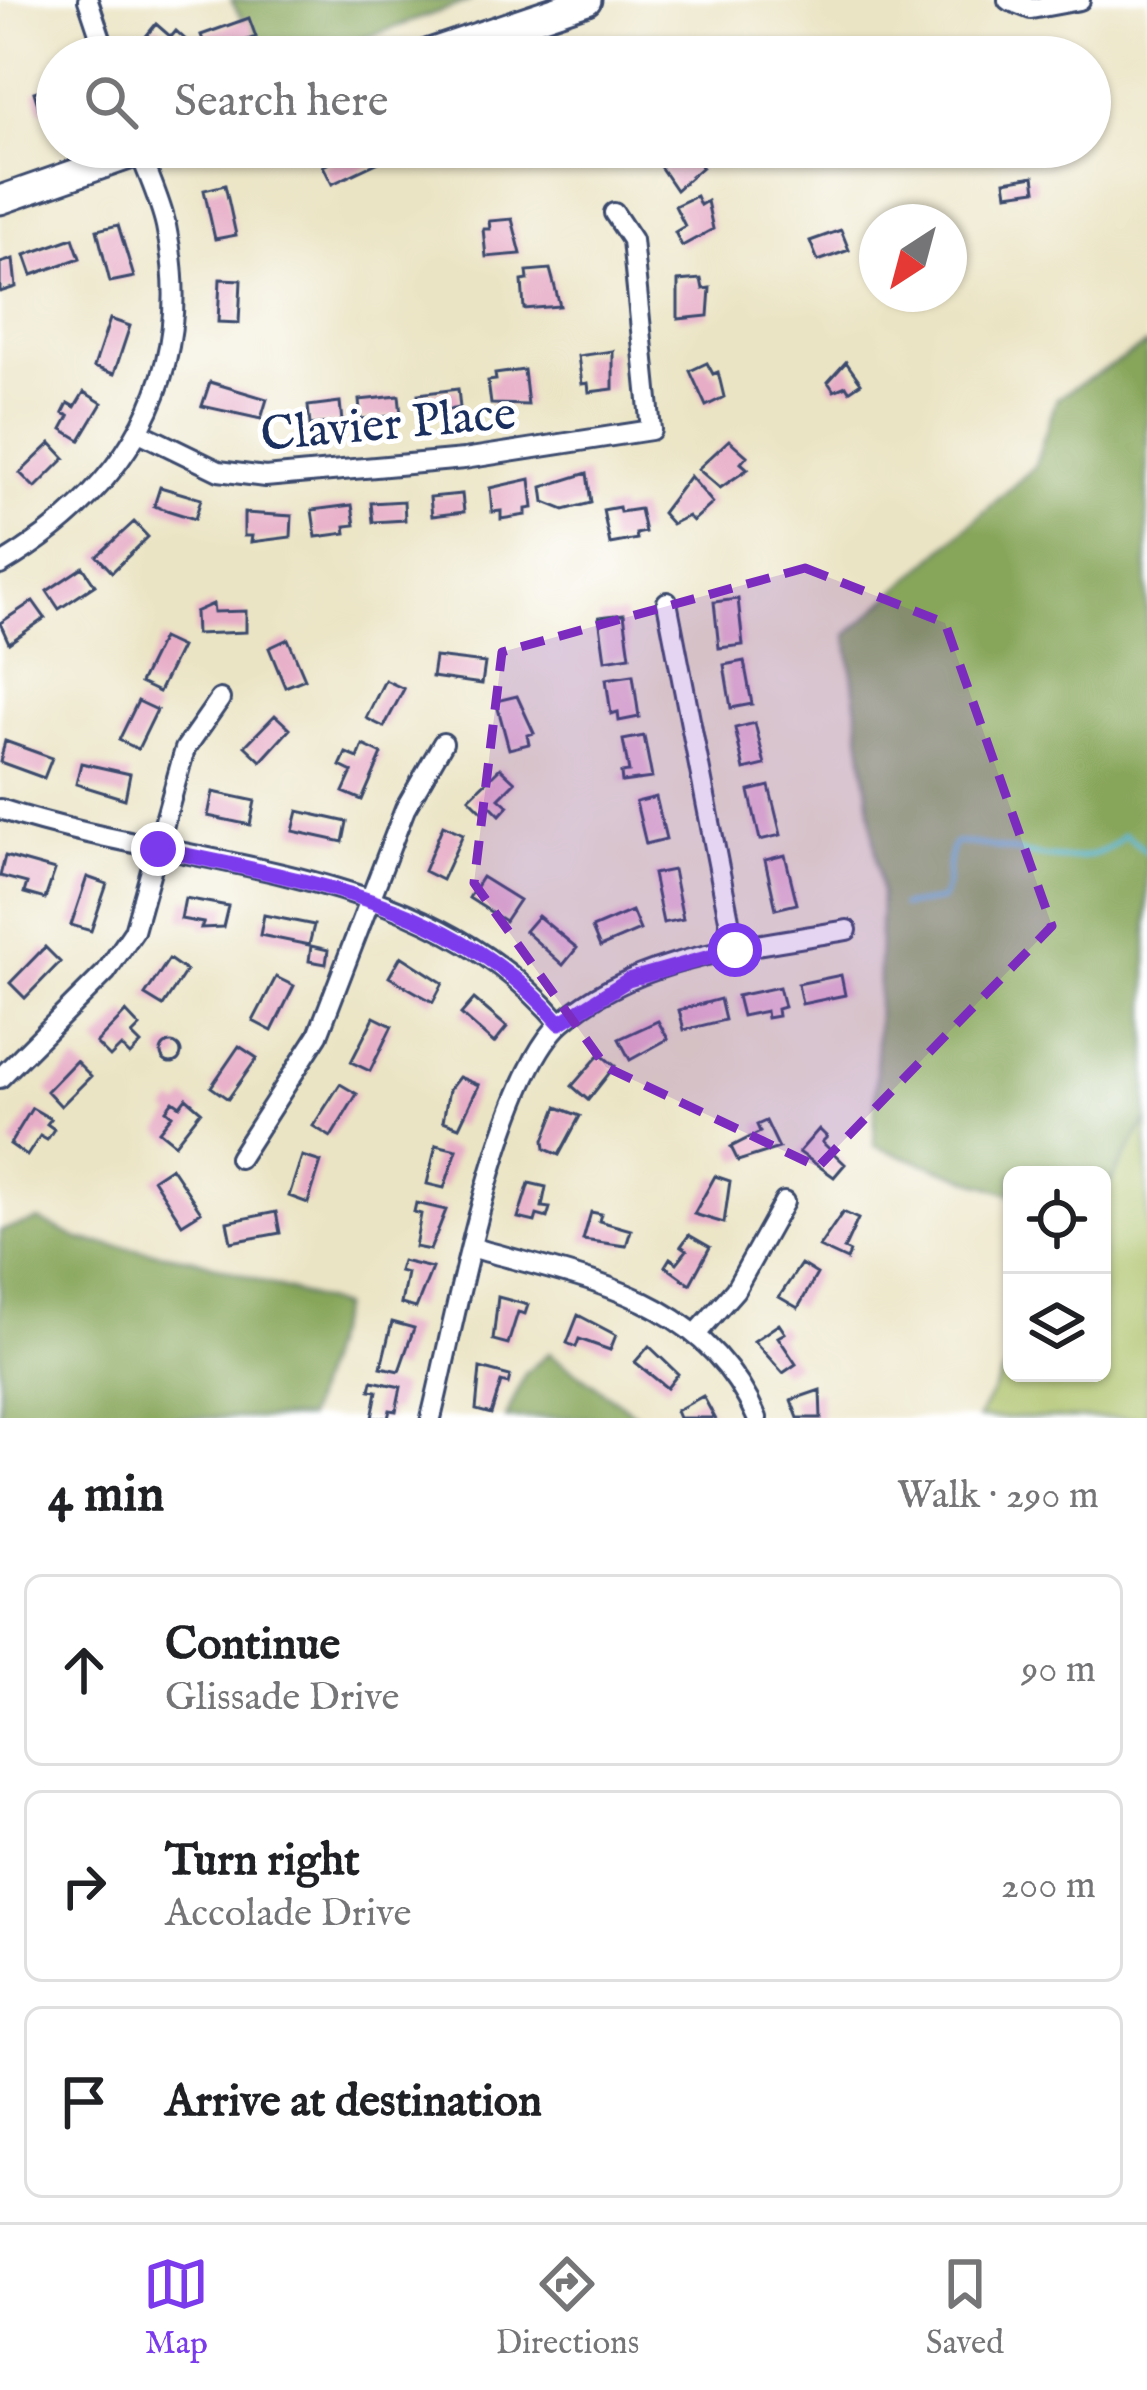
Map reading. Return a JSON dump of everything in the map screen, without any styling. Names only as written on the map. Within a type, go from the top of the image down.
[{"type":"main road","points":[[480,36],[587,0]]},
{"type":"main road","points":[[0,200],[88,168]]},
{"type":"street","points":[[88,0],[100,36]]},
{"type":"street","points":[[1008,0],[1031,9],[1080,0]]},
{"type":"street","points":[[0,566],[88,503],[141,433],[165,368],[174,296],[166,224],[149,168]]},
{"type":"street","name":"Clavier Place","points":[[141,433],[219,471],[265,477],[464,459],[651,430],[632,240],[614,213]]},
{"type":"street","points":[[667,602],[735,950]]},
{"type":"street","points":[[0,1078],[116,959],[134,931],[185,749],[220,699]]},
{"type":"street","points":[[239,1158],[318,1035],[405,809],[443,743]]},
{"type":"street","points":[[0,809],[370,897],[470,944],[560,1023]]},
{"type":"street","points":[[431,1418],[506,1118],[560,1023],[628,980],[735,950],[847,930]]},
{"type":"street","points":[[698,1333],[735,1290],[784,1202]]},
{"type":"street","points":[[474,1247],[642,1297],[698,1333],[746,1393],[757,1418]]},
{"type":"highlighted area","points":[[805,568],[945,623],[1052,926],[818,1167],[606,1067],[474,883],[502,652]]},
{"type":"green space","points":[[231,0],[472,0],[370,36],[251,36]]},
{"type":"green space","points":[[1147,344],[1147,1120],[1111,1181],[1111,1166],[1003,1166],[1003,1192],[874,1146],[881,893],[847,635],[1034,467],[1057,398]]},
{"type":"green space","points":[[1147,1120],[1147,1418],[978,1418],[1003,1372],[1003,1382],[1111,1382],[1111,1181]]},
{"type":"green space","points":[[39,1220],[81,1240],[194,1259],[341,1307],[307,1418],[0,1418],[0,1231]]},
{"type":"green space","points":[[549,1353],[641,1418],[506,1418],[525,1374]]},
{"type":"building","points":[[249,18],[256,36],[201,36]]},
{"type":"building","points":[[156,24],[170,36],[146,36]]},
{"type":"building","points":[[324,168],[366,168],[332,184]]},
{"type":"building","points":[[661,168],[701,168],[676,190]]},
{"type":"building","points":[[1034,176],[1036,190],[1007,194],[1005,181]]},
{"type":"building","points":[[225,185],[236,235],[215,239],[204,190]]},
{"type":"building","points":[[696,196],[700,205],[707,201],[713,229],[682,246],[675,232],[685,226],[675,206]]},
{"type":"building","points":[[512,219],[521,254],[486,257],[483,229],[490,229],[489,221]]},
{"type":"building","points":[[118,225],[134,277],[110,282],[97,230]]},
{"type":"building","points":[[841,230],[849,250],[818,261],[810,241]]},
{"type":"building","points":[[73,238],[80,258],[32,275],[25,255]]},
{"type":"building","points":[[13,259],[16,287],[0,292],[0,263]]},
{"type":"building","points":[[550,269],[560,306],[524,309],[522,281],[528,280],[527,271]]},
{"type":"building","points":[[220,279],[241,280],[239,323],[218,322]]},
{"type":"building","points":[[701,279],[703,289],[710,288],[708,316],[678,319],[678,281]]},
{"type":"building","points":[[110,319],[130,326],[114,374],[94,367]]},
{"type":"building","points":[[613,351],[613,389],[589,392],[588,383],[582,384],[578,356]]},
{"type":"building","points":[[846,362],[861,383],[849,391],[846,386],[834,391],[828,382]]},
{"type":"building","points":[[707,363],[713,374],[718,372],[724,397],[706,406],[690,371]]},
{"type":"building","points":[[524,370],[528,405],[491,404],[488,381],[496,380],[495,374]]},
{"type":"building","points":[[210,382],[267,399],[261,419],[202,406]]},
{"type":"building","points":[[458,389],[460,408],[420,414],[418,394]]},
{"type":"building","points":[[84,392],[102,403],[80,440],[62,429],[69,416],[63,413],[68,403],[75,407]]},
{"type":"building","points":[[399,396],[401,415],[361,419],[359,400]]},
{"type":"building","points":[[340,402],[342,422],[310,425],[308,406]]},
{"type":"building","points":[[729,440],[747,456],[741,463],[748,469],[720,488],[698,469]]},
{"type":"building","points":[[51,443],[65,458],[35,488],[20,473]]},
{"type":"building","points":[[587,473],[591,503],[564,510],[544,502],[542,487]]},
{"type":"building","points":[[690,476],[713,503],[693,521],[688,516],[672,524],[662,513]]},
{"type":"building","points":[[530,479],[533,508],[526,509],[526,515],[501,519],[501,511],[492,512],[490,488]]},
{"type":"building","points":[[160,487],[201,499],[195,519],[154,506]]},
{"type":"building","points":[[462,494],[464,512],[432,516],[430,497]]},
{"type":"building","points":[[404,501],[405,520],[373,522],[371,503]]},
{"type":"building","points":[[352,505],[355,525],[345,526],[346,533],[316,537],[312,510]]},
{"type":"building","points":[[619,507],[620,512],[640,509],[645,532],[636,534],[637,539],[610,544],[603,510]]},
{"type":"building","points":[[244,513],[292,516],[291,537],[251,542],[252,536],[244,536]]},
{"type":"building","points":[[134,522],[148,537],[112,572],[97,556]]},
{"type":"building","points":[[83,567],[95,585],[59,609],[47,591]]},
{"type":"building","points":[[738,599],[743,645],[719,648],[714,602]]},
{"type":"building","points":[[33,601],[45,618],[9,643],[0,623]]},
{"type":"building","points":[[213,604],[214,612],[246,611],[246,632],[196,634],[195,612]]},
{"type":"building","points":[[624,614],[630,656],[605,660],[599,617]]},
{"type":"building","points":[[162,638],[181,647],[159,692],[140,683]]},
{"type":"building","points":[[288,639],[305,679],[285,687],[269,648]]},
{"type":"building","points":[[435,657],[485,663],[482,684],[432,677]]},
{"type":"building","points":[[744,661],[752,704],[731,708],[724,665]]},
{"type":"building","points":[[633,675],[639,717],[619,721],[618,712],[611,714],[606,679]]},
{"type":"building","points":[[385,680],[404,689],[384,727],[366,718]]},
{"type":"building","points":[[517,696],[534,733],[527,735],[529,744],[509,749],[496,701]]},
{"type":"building","points":[[138,701],[157,710],[138,749],[119,740]]},
{"type":"building","points":[[275,715],[290,729],[261,761],[245,746]]},
{"type":"building","points":[[755,723],[765,765],[744,770],[735,728]]},
{"type":"building","points":[[644,736],[652,778],[622,782],[621,773],[629,772],[623,740]]},
{"type":"building","points":[[5,741],[52,758],[44,778],[0,762]]},
{"type":"building","points":[[363,745],[382,754],[362,800],[343,792],[352,772],[340,766],[346,753],[358,758]]},
{"type":"building","points":[[81,763],[130,774],[125,799],[76,784]]},
{"type":"building","points":[[500,768],[515,782],[499,798],[508,806],[500,815],[491,806],[483,812],[469,798]]},
{"type":"building","points":[[769,786],[781,835],[760,840],[749,791]]},
{"type":"building","points":[[213,792],[255,801],[250,825],[208,816]]},
{"type":"building","points":[[656,797],[666,839],[646,844],[636,802]]},
{"type":"building","points":[[298,811],[347,822],[343,842],[293,831]]},
{"type":"building","points":[[443,825],[463,834],[442,880],[424,871]]},
{"type":"building","points":[[785,855],[797,904],[776,909],[765,860]]},
{"type":"building","points":[[5,856],[55,870],[45,899],[24,893],[27,883],[0,876]]},
{"type":"building","points":[[673,870],[683,919],[663,923],[653,874]]},
{"type":"building","points":[[87,877],[107,884],[91,931],[71,925]]},
{"type":"building","points":[[482,877],[519,900],[505,921],[469,898]]},
{"type":"building","points":[[185,898],[228,906],[223,927],[201,928],[203,923],[181,919]]},
{"type":"building","points":[[632,911],[640,930],[600,947],[592,928]]},
{"type":"building","points":[[264,915],[314,925],[309,945],[260,935]]},
{"type":"building","points":[[538,916],[577,948],[563,965],[525,931]]},
{"type":"building","points":[[311,946],[328,950],[326,964],[309,961]]},
{"type":"building","points":[[45,947],[60,962],[25,998],[10,983]]},
{"type":"building","points":[[401,956],[443,983],[433,1002],[389,977]]},
{"type":"building","points":[[169,959],[186,971],[163,1006],[145,995]]},
{"type":"building","points":[[841,975],[845,995],[802,1004],[798,984]]},
{"type":"building","points":[[276,977],[294,986],[272,1031],[253,1021]]},
{"type":"building","points":[[779,987],[784,1007],[777,1009],[778,1016],[767,1018],[766,1011],[742,1016],[737,996]]},
{"type":"building","points":[[474,999],[507,1027],[494,1043],[461,1014]]},
{"type":"building","points":[[720,999],[725,1020],[684,1030],[679,1010]]},
{"type":"building","points":[[126,1012],[140,1027],[132,1035],[141,1044],[130,1055],[121,1046],[110,1057],[96,1043]]},
{"type":"building","points":[[374,1017],[392,1026],[370,1071],[351,1062]]},
{"type":"building","points":[[658,1021],[668,1039],[630,1060],[619,1039]]},
{"type":"building","points":[[171,1043],[181,1053],[171,1063],[161,1053]]},
{"type":"building","points":[[239,1046],[257,1058],[228,1099],[211,1087]]},
{"type":"building","points":[[600,1054],[615,1066],[588,1100],[572,1086]]},
{"type":"building","points":[[76,1061],[91,1076],[61,1106],[47,1091]]},
{"type":"building","points":[[459,1077],[479,1085],[459,1127],[443,1121],[449,1090]]},
{"type":"building","points":[[340,1084],[357,1094],[331,1137],[313,1126]]},
{"type":"building","points":[[186,1098],[201,1111],[175,1144],[159,1131],[172,1115],[166,1110],[173,1101],[180,1106]]},
{"type":"building","points":[[557,1107],[580,1116],[559,1155],[545,1149],[544,1140]]},
{"type":"building","points":[[32,1108],[51,1119],[47,1124],[54,1129],[47,1140],[40,1136],[27,1156],[10,1144]]},
{"type":"building","points":[[766,1121],[779,1148],[738,1161],[731,1147],[760,1132],[757,1125]]},
{"type":"building","points":[[819,1129],[827,1137],[822,1142],[845,1164],[834,1177],[799,1152]]},
{"type":"building","points":[[436,1145],[457,1150],[444,1188],[427,1184]]},
{"type":"building","points":[[302,1156],[321,1162],[308,1203],[289,1196]]},
{"type":"building","points":[[171,1167],[201,1212],[182,1224],[153,1179]]},
{"type":"building","points":[[715,1176],[730,1181],[724,1223],[694,1214]]},
{"type":"building","points":[[529,1183],[546,1187],[542,1207],[550,1208],[547,1218],[537,1215],[535,1222],[518,1218]]},
{"type":"building","points":[[416,1203],[446,1210],[430,1250],[415,1247],[421,1214],[414,1212]]},
{"type":"building","points":[[276,1212],[280,1233],[231,1242],[227,1222]]},
{"type":"building","points":[[591,1212],[601,1214],[599,1221],[631,1230],[626,1246],[583,1240]]},
{"type":"building","points":[[843,1212],[858,1219],[844,1249],[850,1252],[847,1260],[819,1247]]},
{"type":"building","points":[[689,1235],[710,1247],[690,1284],[665,1266],[670,1258],[677,1263],[687,1250],[681,1246]]},
{"type":"building","points":[[402,1261],[432,1268],[416,1308],[401,1304],[407,1273],[399,1271]]},
{"type":"building","points":[[801,1264],[817,1274],[798,1308],[779,1297]]},
{"type":"building","points":[[498,1297],[528,1305],[525,1314],[518,1312],[508,1344],[493,1340]]},
{"type":"building","points":[[578,1315],[616,1335],[610,1350],[579,1339],[576,1347],[567,1343]]},
{"type":"building","points":[[392,1322],[414,1328],[399,1371],[381,1367]]},
{"type":"building","points":[[779,1324],[785,1333],[778,1337],[796,1364],[783,1373],[754,1341]]},
{"type":"building","points":[[649,1346],[678,1374],[667,1388],[635,1362]]},
{"type":"building","points":[[480,1368],[510,1376],[508,1384],[501,1382],[491,1414],[476,1410]]},
{"type":"building","points":[[372,1381],[401,1387],[396,1411],[390,1410],[388,1418],[372,1418],[377,1391],[370,1390]]},
{"type":"building","points":[[820,1390],[821,1418],[798,1418],[791,1400]]},
{"type":"building","points":[[703,1396],[715,1418],[679,1418],[676,1411]]},
{"type":"waterway","points":[[902,906],[941,900],[955,843],[1066,858],[1107,849],[1124,834],[1147,852]]},
{"type":"route","points":[[158,849],[370,897],[406,910],[470,944],[560,1023],[628,980],[735,950]]}]
